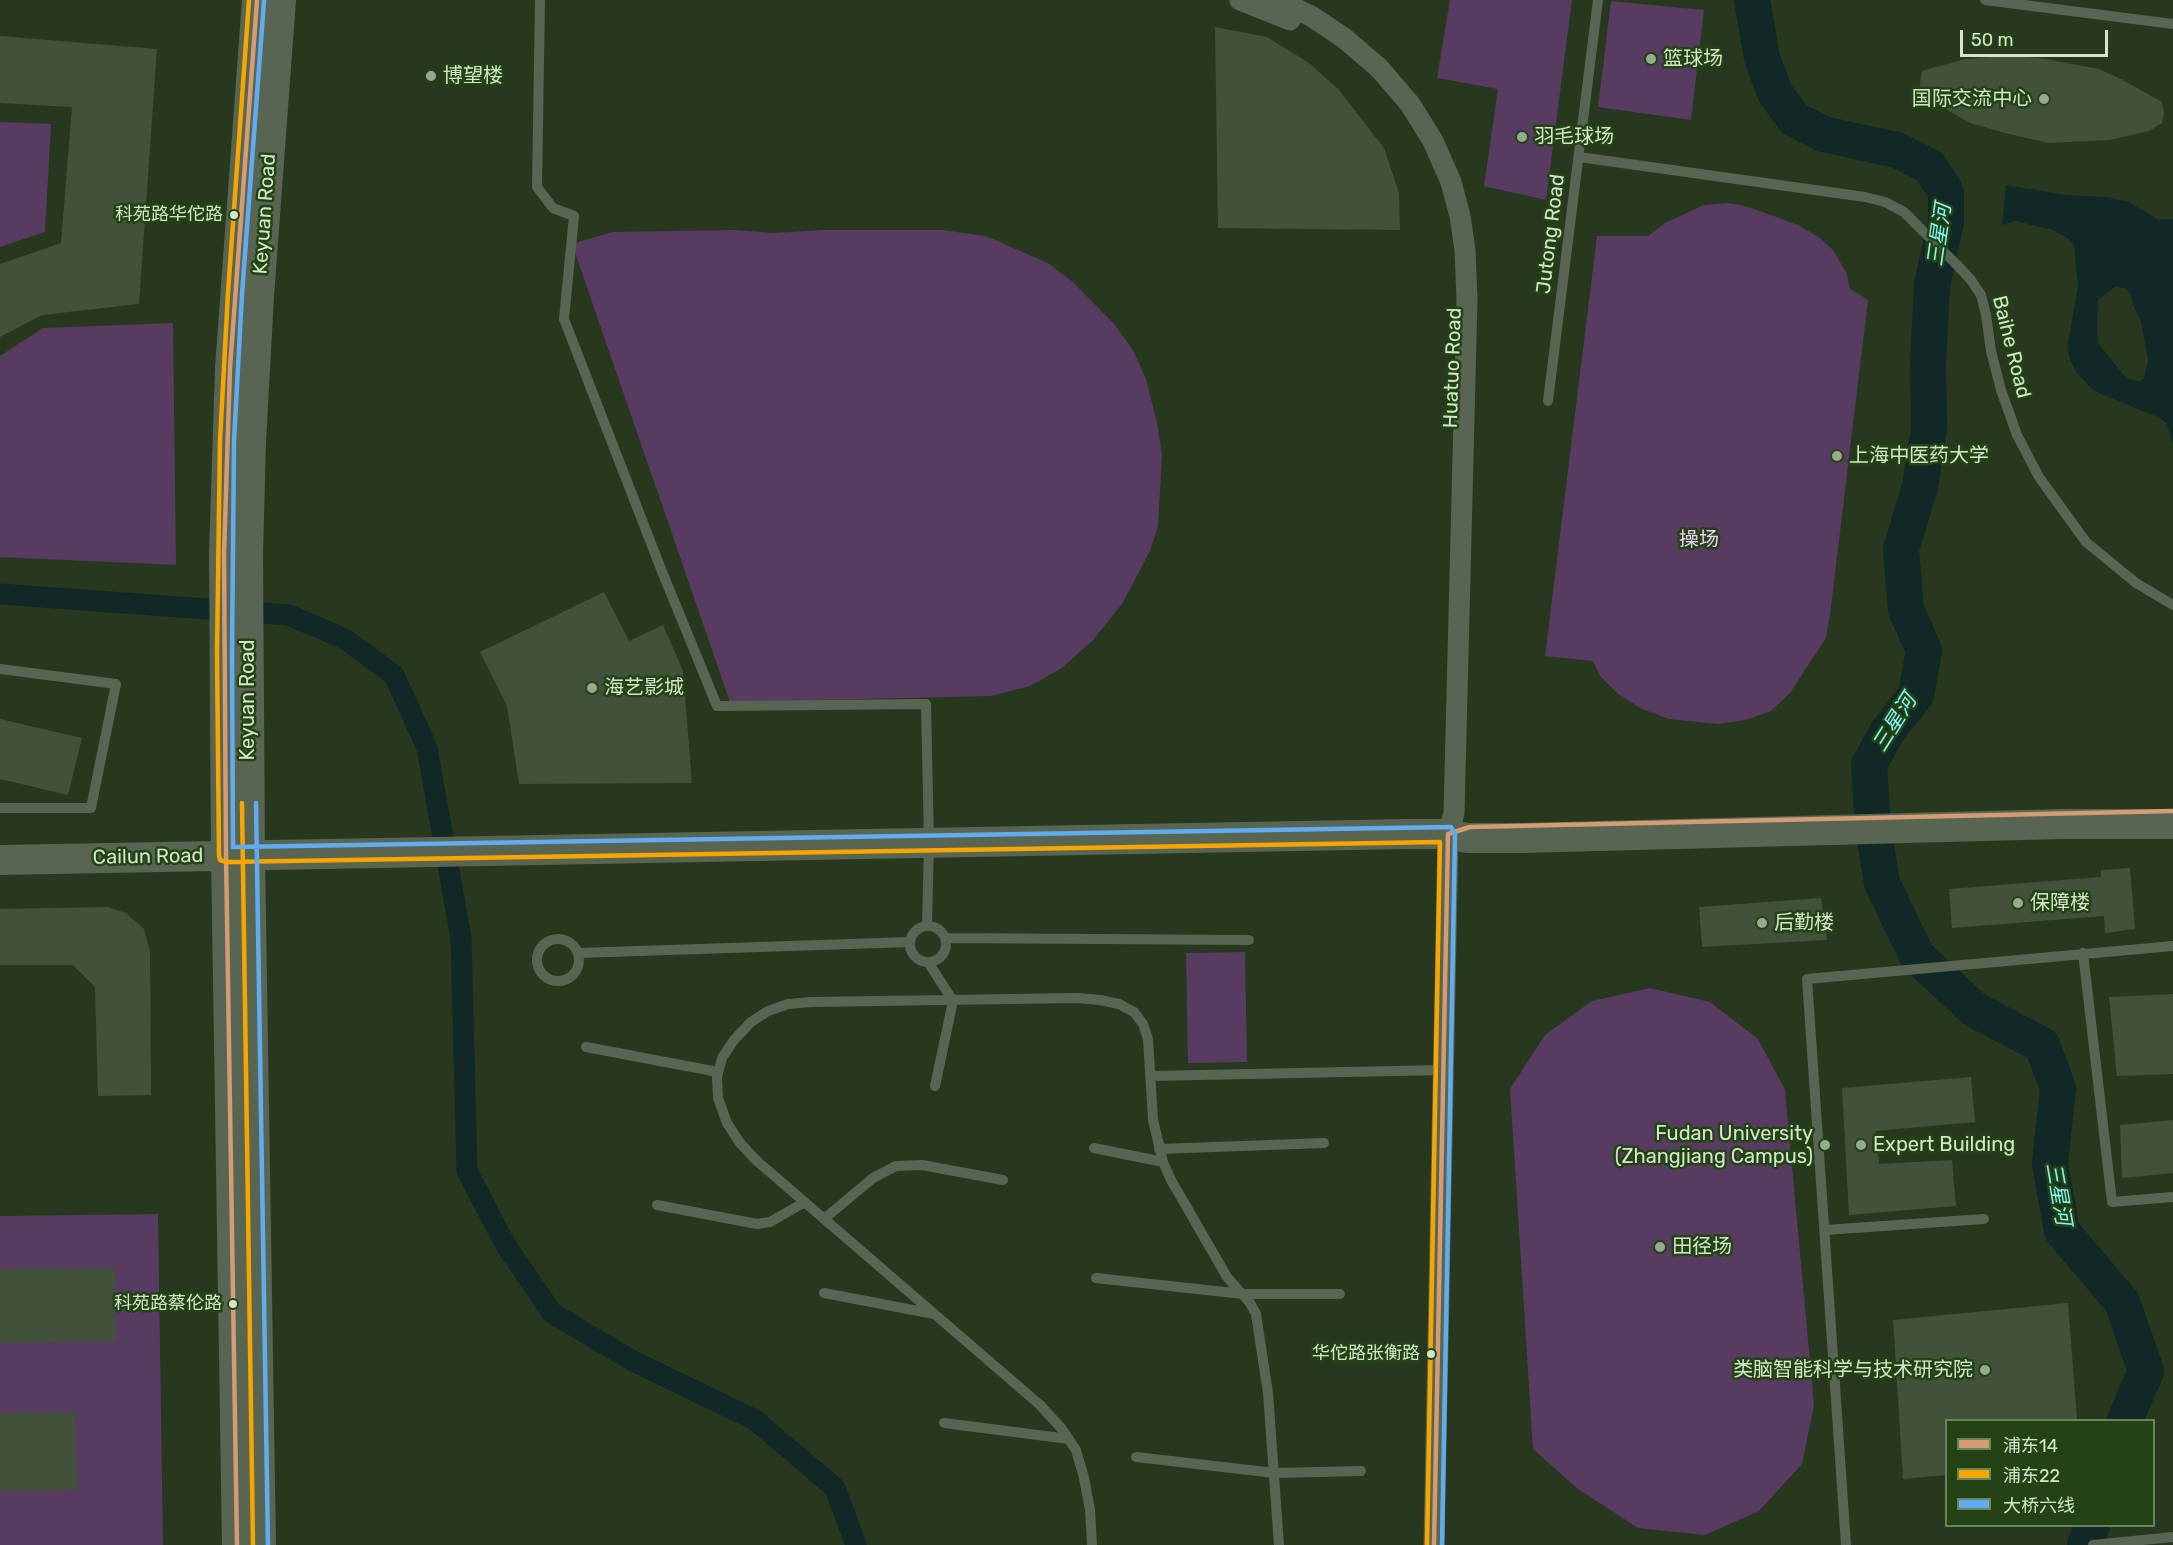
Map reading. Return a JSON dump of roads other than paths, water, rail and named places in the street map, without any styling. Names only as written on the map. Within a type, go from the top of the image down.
[{"type":"street","name":"Keyuan Road","points":[[237,1545],[238,855],[232,347],[257,0]]},
{"type":"street","name":"Keyuan Road","points":[[236,554],[251,442],[259,296],[281,0]]},
{"type":"street","name":"Huatuo Road","points":[[1240,0],[1273,11],[1305,27],[1338,48],[1371,78],[1402,113],[1422,148],[1439,186],[1448,219],[1455,299],[1442,766],[1442,813],[1448,834]]},
{"type":"street","name":"Huatuo Road","points":[[1277,0],[1311,16],[1344,38],[1379,68],[1410,104],[1433,141],[1451,182],[1460,216],[1465,250],[1467,299],[1454,813],[1448,834],[1434,1545]]},
{"type":"street","name":"Cailun Road","points":[[1911,823],[2173,810]]},
{"type":"street","name":"Cailun Road","points":[[0,860],[1448,834],[1468,838],[1502,838],[1845,824],[2173,824]]},
{"type":"street","name":"Keyuan Road","points":[[238,855],[261,1545]]},
{"type":"lane","points":[[540,0],[537,188],[553,208],[574,216],[564,319],[717,706],[926,704],[929,842],[927,926]]},
{"type":"lane","name":"Jutong Road","points":[[1548,401],[1598,0]]},
{"type":"lane","points":[[1985,0],[2173,24]]},
{"type":"lane","name":"Baihe Road","points":[[1579,157],[1865,197],[1885,202],[1904,212],[1971,280],[1981,296],[2001,390],[2017,435],[2039,477],[2086,542],[2136,583],[2173,605]]},
{"type":"lane","points":[[0,669],[116,684],[91,808],[0,808]]},
{"type":"lane","points":[[927,926],[938,928],[946,938],[947,944],[939,959],[928,962],[916,958],[910,948],[915,931],[927,926]]},
{"type":"lane","points":[[946,938],[1249,940]]},
{"type":"lane","points":[[578,953],[910,942]]},
{"type":"lane","points":[[1846,1545],[1807,979],[2173,946]]},
{"type":"lane","points":[[2083,953],[2112,1202],[2173,1197]]},
{"type":"lane","points":[[928,962],[953,1001],[935,1086]]},
{"type":"lane","points":[[1092,1545],[1090,1510],[1084,1478],[1076,1450],[1062,1429],[1040,1405],[757,1161],[740,1143],[727,1123],[718,1098],[717,1077],[722,1058],[751,1022],[768,1011],[788,1004],[811,1002],[1078,998],[1119,1004],[1134,1012],[1143,1024],[1148,1039],[1153,1120],[1163,1162],[1227,1277],[1243,1294],[1256,1314],[1268,1394],[1279,1545]]},
{"type":"lane","points":[[586,1047],[718,1072]]},
{"type":"lane","points":[[1151,1076],[1444,1070]]},
{"type":"lane","points":[[1159,1149],[1324,1143]]},
{"type":"lane","points":[[1094,1148],[1163,1162]]},
{"type":"lane","points":[[825,1219],[873,1178],[896,1166],[922,1165],[1003,1180]]},
{"type":"lane","points":[[657,1205],[757,1224],[770,1222],[805,1202]]},
{"type":"lane","points":[[1825,1230],[1984,1219]]},
{"type":"lane","points":[[1096,1278],[1243,1294],[1340,1294]]},
{"type":"lane","points":[[824,1293],[935,1314]]},
{"type":"lane","points":[[944,1423],[1069,1439]]},
{"type":"lane","points":[[1136,1457],[1275,1473],[1362,1472]]},
{"type":"lane","points":[[2093,1545],[2173,1537]]},
{"type":"water","points":[[2006,185],[2067,195],[2107,197],[2128,202],[2159,220],[2173,219],[2173,445],[2167,424],[2160,418],[2099,393],[2076,372],[2069,357],[2068,342],[2078,287],[2074,245],[2066,237],[2050,229],[2015,221],[2002,225]],"holes":[[[2116,286],[2126,289],[2131,294],[2133,305],[2141,321],[2148,360],[2144,379],[2139,381],[2127,379],[2098,343],[2098,300]]]},
{"type":"waterway","name":"三星河","points":[[1752,0],[1762,58],[1775,93],[1794,119],[1823,134],[1897,150],[1929,166],[1946,192],[1946,222],[1932,285],[1928,363],[1929,429],[1920,487],[1901,549],[1906,610],[1924,650],[1916,695],[1887,732],[1869,765],[1873,828],[1882,883],[1917,956],[1975,1010],[2042,1045],[2058,1088],[2050,1164],[2062,1231],[2122,1302],[2146,1371],[2125,1419]]},
{"type":"waterway","points":[[0,594],[289,615],[345,639],[394,675],[427,748],[461,938],[467,1171],[505,1244],[552,1313],[631,1360],[755,1420],[835,1488],[856,1545]]},
{"type":"waterway","name":"三星河","points":[[2085,1545],[2092,1527]]},
{"type":"place","name":"篮球场","points":[[1651,59]]},
{"type":"place","name":"博望楼","points":[[431,76]]},
{"type":"place","name":"国际交流中心","points":[[2044,99]]},
{"type":"place","name":"羽毛球场","points":[[1522,137]]},
{"type":"place","name":"科苑路华佗路","points":[[234,215]]},
{"type":"place","name":"上海中医药大学","points":[[1837,456]]},
{"type":"place","name":"海艺影城","points":[[592,688]]},
{"type":"place","name":"保障楼","points":[[2018,903]]},
{"type":"place","name":"后勤楼","points":[[1762,923]]},
{"type":"place","name":"Fudan University (Zhangjiang Campus)","points":[[1825,1145]]},
{"type":"place","name":"Expert Building","points":[[1861,1145]]},
{"type":"place","name":"田径场","points":[[1660,1247]]},
{"type":"place","name":"科苑路蔡伦路","points":[[233,1304]]},
{"type":"place","name":"华佗路张衡路","points":[[1431,1354]]},
{"type":"place","name":"类脑智能科学与技术研究院","points":[[1985,1370]]},
{"type":"park label","name":"操场","points":[[1699,540]]}]
